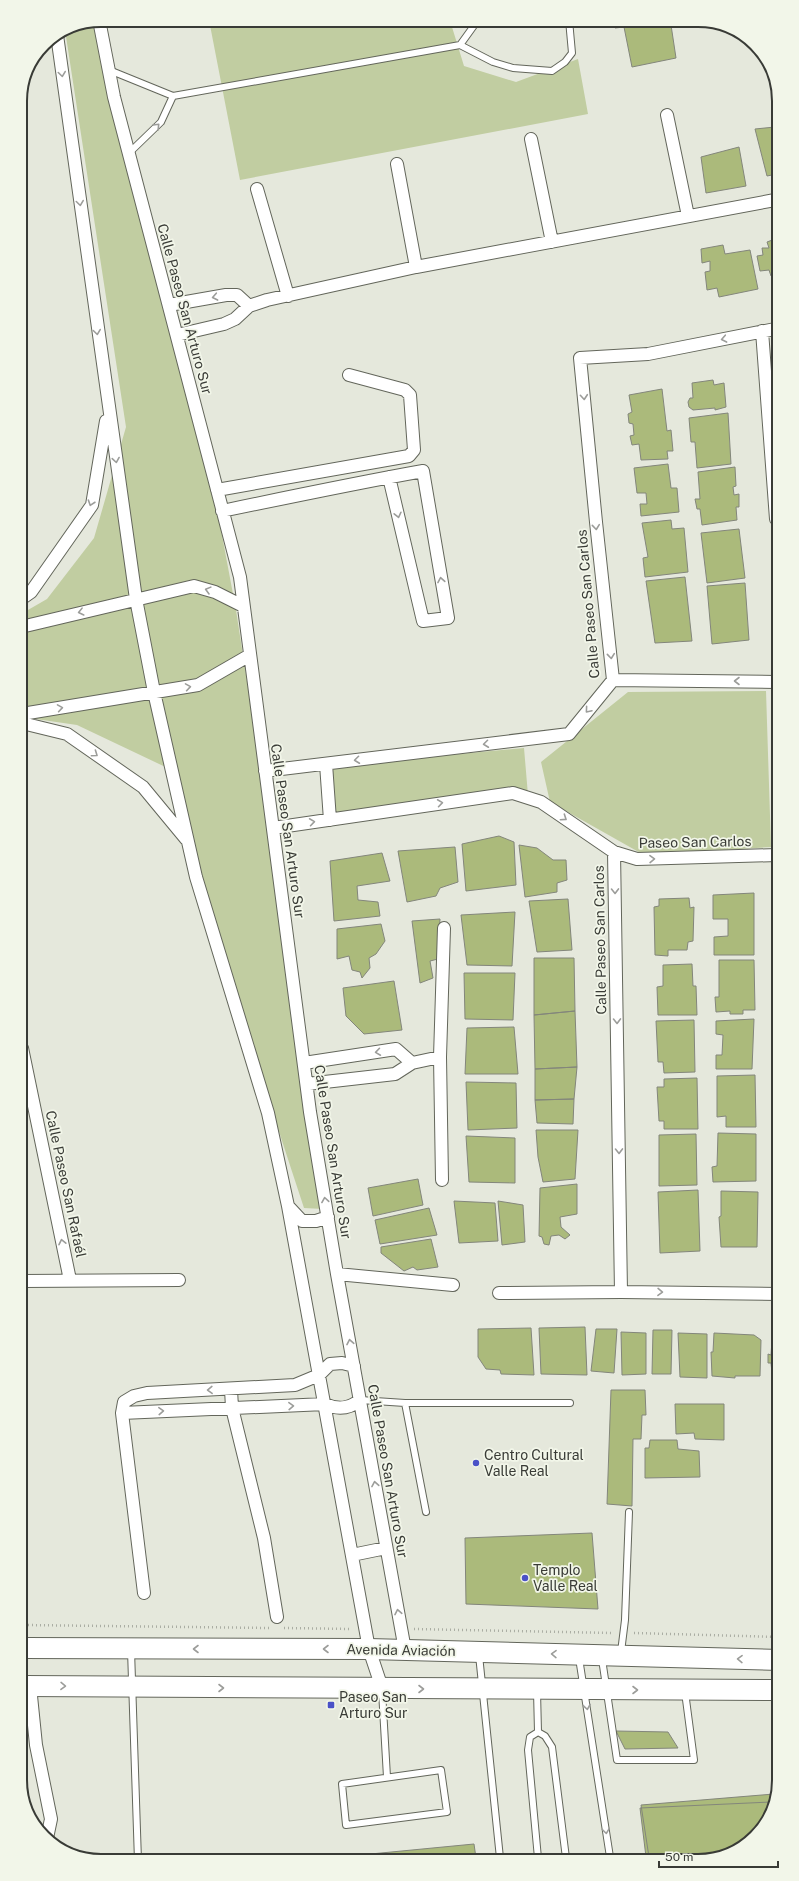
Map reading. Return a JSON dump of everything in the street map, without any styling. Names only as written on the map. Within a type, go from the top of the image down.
[{"type":"main road","name":"Avenida Aviación","points":[[27,1648],[369,1649],[772,1660]]},
{"type":"main road","points":[[27,1686],[772,1690]]},
{"type":"street","name":"Calle Paseo San Arturo Sur","points":[[100,27],[114,97],[240,577],[310,1112],[337,1274],[386,1548],[406,1650]]},
{"type":"street","points":[[58,41],[108,410],[136,599],[154,692],[196,877],[268,1113],[288,1206],[369,1649],[382,1688]]},
{"type":"street","points":[[667,115],[688,216]]},
{"type":"street","points":[[531,139],[552,242]]},
{"type":"street","points":[[397,164],[416,267]]},
{"type":"street","points":[[257,189],[288,296]]},
{"type":"street","points":[[177,335],[224,324],[235,319],[249,306],[267,300],[416,267],[772,201]]},
{"type":"street","points":[[169,305],[226,295],[237,295],[249,306]]},
{"type":"street","name":"Calle Paseo San Carlos","points":[[265,771],[569,734],[613,680],[580,358],[648,354],[772,329]]},
{"type":"street","points":[[762,331],[772,465]]},
{"type":"street","points":[[217,490],[409,456],[414,450],[410,395],[405,390],[349,375]]},
{"type":"street","points":[[27,594],[31,592],[92,505],[108,410]]},
{"type":"street","points":[[222,511],[389,477],[423,471],[448,618],[423,621],[389,477]]},
{"type":"street","points":[[27,626],[194,586],[216,592],[243,606]]},
{"type":"street","points":[[27,713],[198,685],[250,655]]},
{"type":"street","points":[[613,680],[772,682]]},
{"type":"street","points":[[27,725],[66,734],[143,787],[188,842]]},
{"type":"street","points":[[326,764],[330,820]]},
{"type":"street","name":"Calle Paseo San Carlos","points":[[273,828],[513,793],[541,802],[614,852],[621,1292]]},
{"type":"street","name":"Paseo San Carlos","points":[[614,852],[637,859],[772,856]]},
{"type":"street","points":[[442,1180],[440,1057],[444,928]]},
{"type":"street","points":[[304,1063],[396,1049],[412,1063]]},
{"type":"street","points":[[307,1084],[396,1074],[412,1063],[440,1057]]},
{"type":"street","name":"Calle Paseo San Rafaél","points":[[27,1072],[70,1280]]},
{"type":"street","points":[[288,1206],[302,1220],[316,1221],[328,1217]]},
{"type":"street","points":[[337,1274],[453,1285]]},
{"type":"street","points":[[27,1281],[179,1280]]},
{"type":"street","points":[[499,1293],[621,1292],[772,1294]]},
{"type":"street","points":[[144,1593],[122,1413],[124,1402],[134,1396],[147,1392],[295,1385],[319,1375],[330,1364],[342,1363],[354,1366]]},
{"type":"street","points":[[231,1389],[232,1408],[264,1538],[276,1617]]},
{"type":"street","points":[[122,1413],[325,1404],[334,1408],[343,1408],[353,1406],[360,1400]]},
{"type":"street","points":[[352,1555],[386,1548]]},
{"type":"street","points":[[27,1686],[36,1745],[51,1819],[48,1831]]},
{"type":"lane","points":[[460,45],[473,27]]},
{"type":"lane","points":[[109,70],[173,96],[460,45],[493,62],[513,68],[552,71],[565,62],[572,53],[570,27]]},
{"type":"lane","points":[[129,153],[161,122],[173,96]]},
{"type":"lane","points":[[360,1400],[405,1403],[570,1403]]},
{"type":"lane","points":[[405,1403],[426,1512]]},
{"type":"lane","points":[[629,1512],[625,1620],[611,1655],[607,1689],[617,1760],[694,1760],[684,1690]]},
{"type":"lane","points":[[131,1649],[138,1854]]},
{"type":"lane","points":[[479,1652],[500,1854]]},
{"type":"lane","points":[[578,1654],[585,1689],[609,1854]]},
{"type":"lane","points":[[382,1688],[387,1777]]},
{"type":"lane","points":[[537,1689],[538,1732]]},
{"type":"lane","points":[[538,1732],[546,1736],[552,1747],[565,1854]]},
{"type":"lane","points":[[538,1732],[530,1737],[528,1750],[538,1854]]},
{"type":"lane","points":[[441,1770],[447,1812],[346,1825],[342,1784],[387,1777],[441,1770]]},
{"type":"green space","points":[[97,27],[98,27],[218,514],[236,610],[270,831],[323,1209],[304,1208],[235,992],[189,827],[176,772],[77,725],[27,718],[27,611],[47,599],[94,538],[126,427],[66,36],[87,28]]},
{"type":"green space","points":[[210,27],[452,27],[464,66],[516,82],[578,59],[588,114],[240,180]]},
{"type":"green space","points":[[766,691],[771,847],[644,855],[550,802],[541,762],[628,692]]},
{"type":"green space","points":[[524,748],[528,795],[332,816],[328,766]]},
{"type":"building","points":[[624,27],[671,27],[676,58],[632,67]]},
{"type":"building","points":[[772,127],[772,175],[767,176],[755,129]]},
{"type":"building","points":[[739,147],[746,186],[706,193],[701,157]]},
{"type":"building","points":[[772,240],[771,276],[769,270],[760,271],[757,256],[763,255],[762,248],[769,248],[767,242]]},
{"type":"building","points":[[723,245],[725,254],[750,250],[758,289],[719,297],[717,288],[707,290],[705,272],[710,271],[710,261],[702,263],[701,249]]},
{"type":"building","points":[[713,380],[714,385],[724,383],[726,407],[715,410],[715,408],[693,410],[689,407],[688,402],[690,398],[693,398],[692,383]]},
{"type":"building","points":[[662,389],[667,431],[671,430],[673,451],[667,451],[668,459],[641,460],[639,444],[632,445],[630,436],[634,435],[633,424],[629,423],[628,414],[632,412],[629,395]]},
{"type":"building","points":[[728,413],[731,464],[697,468],[695,442],[691,442],[689,418]]},
{"type":"building","points":[[668,464],[671,488],[677,488],[679,512],[641,516],[640,504],[647,504],[646,493],[637,493],[634,468]]},
{"type":"building","points":[[735,467],[736,486],[733,487],[734,495],[739,494],[739,507],[736,507],[737,520],[702,525],[700,509],[697,509],[695,499],[700,499],[698,472]]},
{"type":"building","points":[[671,520],[672,529],[684,528],[688,572],[645,577],[643,558],[648,557],[642,523]]},
{"type":"building","points":[[739,529],[745,578],[707,583],[701,533]]},
{"type":"building","points":[[685,577],[692,641],[655,643],[646,581]]},
{"type":"building","points":[[745,583],[749,640],[712,644],[707,586]]},
{"type":"building","points":[[499,836],[514,842],[516,885],[466,891],[462,844]]},
{"type":"building","points":[[519,845],[537,848],[553,860],[566,860],[567,880],[557,883],[557,892],[525,897]]},
{"type":"building","points":[[455,847],[458,882],[440,888],[436,896],[407,902],[398,851]]},
{"type":"building","points":[[382,853],[390,881],[357,886],[358,900],[378,902],[380,916],[334,921],[330,861]]},
{"type":"building","points":[[754,893],[754,955],[714,955],[714,937],[728,936],[728,919],[713,919],[713,895]]},
{"type":"building","points":[[689,898],[690,908],[694,907],[693,941],[688,942],[687,950],[668,950],[668,956],[655,955],[654,907],[659,906],[659,899]]},
{"type":"building","points":[[568,899],[572,950],[537,952],[529,901]]},
{"type":"building","points":[[515,912],[512,966],[467,965],[461,915]]},
{"type":"building","points":[[440,919],[438,959],[430,961],[433,978],[420,983],[412,921]]},
{"type":"building","points":[[381,924],[385,941],[376,954],[369,958],[370,968],[362,978],[360,972],[352,970],[349,956],[337,959],[337,929]]},
{"type":"building","points":[[534,958],[574,958],[575,1011],[534,1015]]},
{"type":"building","points":[[719,960],[754,960],[755,1010],[743,1010],[743,1014],[730,1014],[730,1011],[716,1012],[715,997],[719,997]]},
{"type":"building","points":[[692,964],[693,986],[696,986],[697,1015],[658,1015],[657,987],[663,986],[663,965]]},
{"type":"building","points":[[464,973],[515,973],[513,1020],[465,1019]]},
{"type":"building","points":[[394,981],[402,1030],[364,1034],[346,1016],[343,988]]},
{"type":"building","points":[[575,1011],[577,1067],[535,1069],[534,1015]]},
{"type":"building","points":[[754,1019],[752,1069],[716,1069],[716,1055],[722,1055],[723,1035],[716,1034],[716,1021]]},
{"type":"building","points":[[694,1020],[695,1072],[664,1073],[663,1062],[658,1062],[656,1021]]},
{"type":"building","points":[[514,1027],[518,1074],[465,1074],[467,1028]]},
{"type":"building","points":[[577,1067],[574,1099],[535,1100],[535,1069]]},
{"type":"building","points":[[755,1075],[756,1127],[726,1127],[726,1116],[717,1117],[717,1076]]},
{"type":"building","points":[[697,1078],[698,1129],[664,1129],[664,1121],[659,1121],[657,1087],[664,1087],[664,1079]]},
{"type":"building","points":[[466,1082],[516,1083],[517,1128],[468,1130]]},
{"type":"building","points":[[574,1099],[573,1124],[537,1123],[535,1100]]},
{"type":"building","points":[[536,1130],[578,1130],[575,1179],[543,1182],[538,1157]]},
{"type":"building","points":[[718,1133],[756,1134],[756,1181],[713,1182],[712,1167],[717,1166]]},
{"type":"building","points":[[696,1134],[697,1185],[659,1186],[659,1135]]},
{"type":"building","points":[[466,1136],[515,1138],[515,1183],[469,1182]]},
{"type":"building","points":[[418,1179],[423,1205],[373,1216],[368,1188]]},
{"type":"building","points":[[577,1184],[577,1214],[560,1217],[561,1227],[570,1235],[565,1239],[559,1235],[551,1236],[549,1245],[544,1244],[542,1237],[539,1236],[540,1188]]},
{"type":"building","points":[[698,1190],[700,1251],[660,1253],[658,1192]]},
{"type":"building","points":[[721,1191],[758,1192],[757,1247],[721,1247],[719,1217],[721,1216]]},
{"type":"building","points":[[454,1201],[495,1203],[498,1241],[459,1243]]},
{"type":"building","points":[[498,1201],[523,1205],[525,1242],[502,1245]]},
{"type":"building","points":[[429,1208],[437,1235],[380,1244],[375,1220]]},
{"type":"building","points":[[431,1239],[438,1267],[417,1270],[413,1267],[404,1271],[381,1253],[381,1247]]},
{"type":"building","points":[[585,1327],[587,1375],[541,1374],[539,1328]]},
{"type":"building","points":[[531,1328],[534,1375],[501,1374],[500,1370],[486,1369],[478,1357],[478,1329]]},
{"type":"building","points":[[596,1329],[617,1329],[614,1373],[591,1371]]},
{"type":"building","points":[[653,1330],[672,1330],[671,1374],[652,1374]]},
{"type":"building","points":[[621,1332],[646,1333],[646,1374],[622,1375]]},
{"type":"building","points":[[678,1333],[707,1334],[707,1378],[680,1377]]},
{"type":"building","points":[[714,1333],[754,1335],[761,1340],[760,1376],[735,1376],[735,1378],[712,1376],[711,1352],[713,1352]]},
{"type":"building","points":[[772,1340],[772,1373],[771,1363],[768,1363],[768,1354],[771,1355]]},
{"type":"building","points":[[611,1390],[645,1390],[646,1415],[642,1415],[641,1439],[633,1439],[632,1506],[607,1504]]},
{"type":"building","points":[[675,1404],[724,1404],[724,1440],[695,1439],[694,1433],[676,1434]]},
{"type":"building","points":[[650,1440],[677,1440],[678,1449],[699,1451],[700,1477],[645,1478],[645,1448],[649,1448]]},
{"type":"building","points":[[592,1533],[598,1609],[466,1604],[465,1538]]},
{"type":"building","points":[[616,1731],[668,1732],[678,1748],[625,1749]]},
{"type":"building","points":[[770,1794],[766,1808],[754,1829],[735,1844],[712,1853],[649,1854],[641,1805]]},
{"type":"building","points":[[768,1802],[754,1829],[743,1839],[735,1844],[712,1853],[698,1854],[646,1854],[640,1808]]},
{"type":"building","points":[[474,1844],[475,1854],[371,1854]]},
{"type":"place","name":"Centro Cultural Valle Real","points":[[476,1463]]},
{"type":"place","name":"Templo Valle Real","points":[[525,1578]]},
{"type":"place","name":"Paseo San Arturo Sur","points":[[331,1705]]}]
